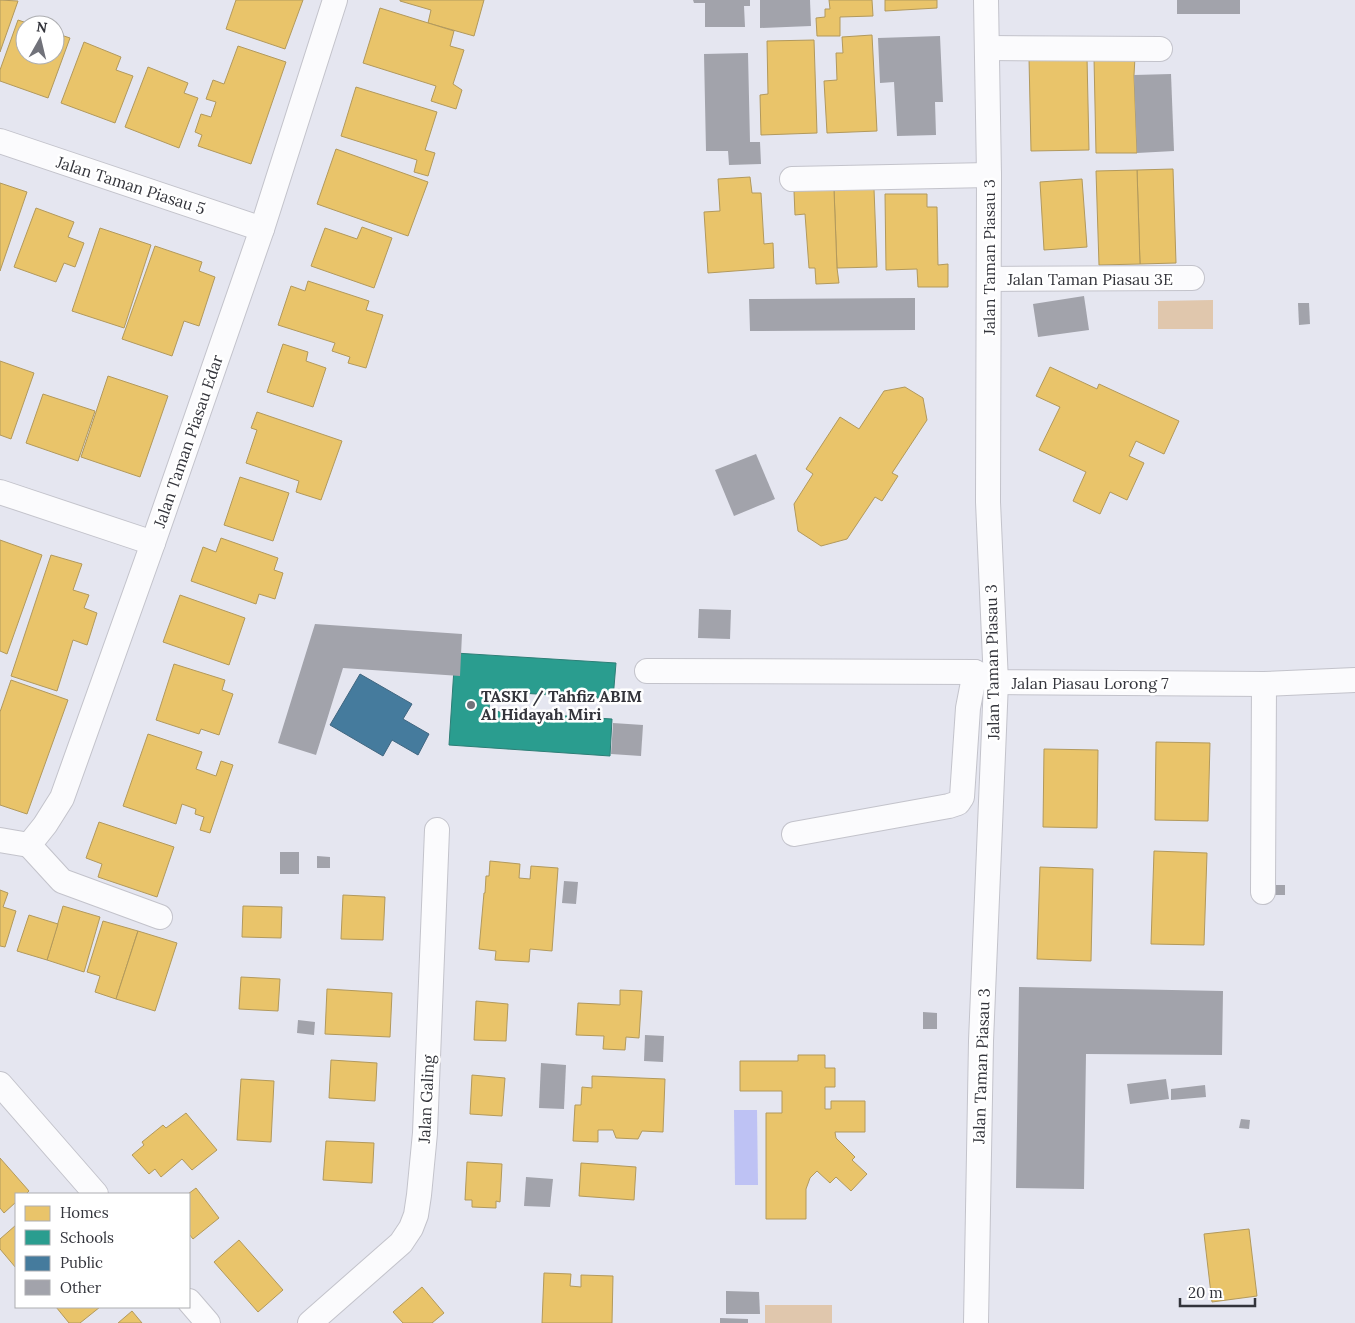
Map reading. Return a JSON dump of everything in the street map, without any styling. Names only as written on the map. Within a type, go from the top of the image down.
[{"type":"street","name":"Jalan Taman Piasau Edar","points":[[29,844],[45,825],[62,798],[262,228],[335,0]]},
{"type":"street","name":"Jalan Taman Piasau 3","points":[[976,1323],[981,1041],[996,682],[988,502],[989,175],[986,0]]},
{"type":"street","points":[[987,48],[1160,49]]},
{"type":"street","name":"Jalan Taman Piasau 5","points":[[0,141],[262,228]]},
{"type":"street","points":[[792,179],[989,175]]},
{"type":"street","name":"Jalan Taman Piasau 3E","points":[[989,279],[1192,278]]},
{"type":"street","points":[[0,492],[153,543]]},
{"type":"street","name":"Jalan Piasau Lorong 7","points":[[647,671],[975,672],[996,682],[1264,684],[1355,680]]},
{"type":"street","points":[[794,834],[958,803],[962,797],[968,708],[975,672]]},
{"type":"street","points":[[1263,892],[1264,684]]},
{"type":"street","name":"Jalan Galing","points":[[310,1323],[401,1243],[411,1228],[416,1215],[425,1133],[437,830]]},
{"type":"street","points":[[0,840],[29,844],[62,881],[160,917]]},
{"type":"street","points":[[0,1084],[95,1193]]},
{"type":"street","points":[[190,1302],[208,1323]]},
{"type":"shaded area","points":[[1213,300],[1213,329],[1158,329],[1158,301]]},
{"type":"shaded area","points":[[765,1305],[832,1305],[832,1323],[765,1323]]},
{"type":"water","points":[[734,1110],[757,1110],[758,1185],[735,1185]]},
{"type":"building: Homes","points":[[0,0],[18,1],[0,52]]},
{"type":"building: Homes","points":[[236,0],[303,0],[285,49],[226,29]]},
{"type":"building: Homes","points":[[400,0],[484,0],[474,36],[428,23],[431,10]]},
{"type":"building: Homes","points":[[829,0],[872,0],[873,16],[840,17],[840,36],[817,36],[816,18],[825,17],[825,9],[830,9]]},
{"type":"building: Homes","points":[[885,0],[937,0],[937,8],[885,11]]},
{"type":"building: Homes","points":[[380,8],[454,31],[450,46],[464,50],[453,84],[462,90],[456,109],[431,101],[436,86],[363,63]]},
{"type":"building: Homes","points":[[15,28],[15,65],[60,65],[48,98],[0,81],[0,70]]},
{"type":"building: Homes","points":[[872,35],[877,131],[827,133],[824,81],[837,80],[836,53],[843,53],[842,37]]},
{"type":"building: Homes","points":[[65,36],[70,38],[65,52]]},
{"type":"building: Homes","points":[[814,40],[817,133],[761,135],[760,95],[768,94],[767,41]]},
{"type":"building: Homes","points":[[84,42],[121,57],[116,70],[133,76],[115,123],[61,103]]},
{"type":"building: Homes","points":[[238,46],[286,62],[251,164],[198,146],[202,135],[195,132],[201,114],[211,117],[216,102],[206,99],[213,80],[224,84]]},
{"type":"building: Homes","points":[[1087,57],[1089,150],[1031,151],[1029,58]]},
{"type":"building: Homes","points":[[1135,57],[1137,153],[1096,153],[1094,58]]},
{"type":"building: Homes","points":[[148,67],[188,83],[184,93],[198,98],[179,148],[125,127]]},
{"type":"building: Homes","points":[[356,87],[437,112],[425,150],[435,153],[428,176],[414,172],[417,160],[341,136]]},
{"type":"building: Homes","points":[[336,149],[428,182],[408,236],[317,204]]},
{"type":"building: Homes","points":[[1173,169],[1176,263],[1140,264],[1137,170]]},
{"type":"building: Homes","points":[[1137,170],[1140,264],[1099,265],[1096,171]]},
{"type":"building: Homes","points":[[750,177],[752,193],[761,193],[764,244],[773,243],[774,268],[708,273],[704,212],[720,211],[718,179]]},
{"type":"building: Homes","points":[[1082,179],[1087,247],[1044,250],[1040,182]]},
{"type":"building: Homes","points":[[0,183],[27,192],[0,271]]},
{"type":"building: Homes","points":[[874,189],[877,267],[837,268],[834,190]]},
{"type":"building: Homes","points":[[834,190],[839,283],[816,284],[815,268],[809,268],[805,214],[795,215],[794,191]]},
{"type":"building: Homes","points":[[885,194],[927,194],[927,207],[937,207],[938,265],[948,264],[948,287],[918,287],[917,269],[886,270]]},
{"type":"building: Homes","points":[[36,208],[74,222],[68,237],[84,243],[75,267],[64,263],[56,282],[14,267]]},
{"type":"building: Homes","points":[[362,227],[392,238],[374,288],[311,266],[325,228],[357,239]]},
{"type":"building: Homes","points":[[100,228],[151,245],[124,328],[72,311]]},
{"type":"building: Homes","points":[[155,246],[202,262],[199,271],[215,277],[199,326],[184,321],[172,356],[122,339]]},
{"type":"building: Homes","points":[[308,281],[369,301],[366,310],[383,315],[366,368],[348,363],[350,357],[332,351],[335,343],[278,325],[291,286],[305,291]]},
{"type":"building: Homes","points":[[283,344],[308,352],[306,361],[326,368],[313,407],[267,392]]},
{"type":"building: Homes","points":[[0,361],[34,373],[11,439],[0,435]]},
{"type":"building: Homes","points":[[1050,367],[1097,389],[1099,384],[1179,421],[1164,454],[1136,441],[1129,456],[1144,463],[1127,500],[1110,492],[1100,514],[1073,501],[1086,472],[1039,450],[1060,407],[1036,396]]},
{"type":"building: Homes","points":[[108,376],[168,396],[140,477],[81,457]]},
{"type":"building: Homes","points":[[905,387],[923,398],[927,420],[892,473],[898,476],[882,501],[875,497],[847,539],[821,546],[798,531],[794,504],[813,474],[806,469],[840,417],[859,429],[884,391]]},
{"type":"building: Homes","points":[[43,394],[95,411],[78,461],[26,443]]},
{"type":"building: Homes","points":[[257,412],[342,441],[321,500],[296,492],[299,481],[246,463],[257,430],[251,428]]},
{"type":"building: Homes","points":[[240,477],[289,493],[273,541],[224,525]]},
{"type":"building: Homes","points":[[221,538],[278,558],[274,570],[283,573],[275,599],[259,594],[256,604],[191,581],[203,547],[216,552]]},
{"type":"building: Homes","points":[[0,540],[42,555],[7,654],[0,651]]},
{"type":"building: Homes","points":[[51,555],[82,564],[73,590],[89,595],[84,608],[97,613],[87,645],[73,640],[57,691],[11,676]]},
{"type":"building: Homes","points":[[180,595],[245,618],[229,665],[163,642]]},
{"type":"building: Homes","points":[[174,664],[225,680],[222,690],[233,694],[219,735],[201,729],[199,734],[156,720]]},
{"type":"building: Homes","points":[[11,680],[68,700],[27,814],[0,805],[0,712]]},
{"type":"building: Homes","points":[[148,734],[202,752],[196,769],[216,776],[221,761],[233,765],[210,833],[200,830],[204,817],[195,814],[196,809],[182,804],[176,824],[123,806]]},
{"type":"building: Homes","points":[[1156,742],[1210,743],[1208,821],[1155,820]]},
{"type":"building: Homes","points":[[1044,749],[1098,750],[1097,828],[1043,827]]},
{"type":"building: Homes","points":[[99,822],[174,847],[157,897],[98,877],[102,864],[86,858]]},
{"type":"building: Homes","points":[[1154,851],[1207,853],[1204,945],[1151,944]]},
{"type":"building: Homes","points":[[490,861],[520,864],[519,878],[530,879],[531,866],[558,868],[552,951],[530,949],[529,962],[495,960],[496,951],[479,949],[486,876],[489,876]]},
{"type":"building: Homes","points":[[1040,867],[1093,869],[1091,961],[1037,959]]},
{"type":"building: Homes","points":[[0,890],[8,893],[3,907],[16,911],[5,947],[0,946]]},
{"type":"building: Homes","points":[[343,895],[385,897],[383,940],[341,939]]},
{"type":"building: Homes","points":[[63,906],[100,917],[84,972],[47,960]]},
{"type":"building: Homes","points":[[243,906],[282,907],[281,938],[242,937]]},
{"type":"building: Homes","points":[[29,915],[58,924],[47,960],[17,951]]},
{"type":"building: Homes","points":[[103,921],[138,931],[116,999],[95,992],[100,976],[87,972]]},
{"type":"building: Homes","points":[[138,931],[177,943],[155,1011],[116,999]]},
{"type":"building: Homes","points":[[241,977],[280,979],[278,1011],[239,1009]]},
{"type":"building: Homes","points":[[327,989],[392,993],[390,1037],[325,1034]]},
{"type":"building: Homes","points":[[620,990],[642,991],[639,1038],[626,1037],[625,1050],[603,1049],[604,1036],[576,1035],[578,1003],[620,1005]]},
{"type":"building: Homes","points":[[476,1001],[508,1004],[506,1041],[474,1040]]},
{"type":"building: Homes","points":[[798,1055],[825,1055],[825,1068],[835,1068],[835,1087],[825,1087],[825,1109],[831,1109],[831,1101],[865,1101],[865,1132],[835,1132],[836,1138],[855,1157],[852,1160],[867,1174],[851,1191],[836,1177],[830,1183],[817,1171],[810,1178],[806,1189],[806,1219],[766,1219],[766,1113],[782,1113],[782,1091],[740,1091],[740,1061],[798,1061]]},
{"type":"building: Homes","points":[[331,1060],[377,1063],[375,1101],[329,1098]]},
{"type":"building: Homes","points":[[472,1075],[505,1078],[502,1116],[470,1114]]},
{"type":"building: Homes","points":[[592,1076],[665,1079],[663,1132],[642,1131],[638,1139],[616,1138],[613,1130],[598,1130],[598,1142],[573,1141],[575,1105],[581,1105],[582,1087],[592,1088]]},
{"type":"building: Homes","points":[[241,1079],[274,1081],[271,1142],[237,1140]]},
{"type":"building: Homes","points":[[186,1113],[217,1150],[192,1170],[182,1159],[161,1177],[155,1169],[149,1174],[132,1155],[144,1145],[142,1142],[163,1125],[166,1128]]},
{"type":"building: Homes","points":[[326,1141],[374,1143],[372,1183],[323,1180]]},
{"type":"building: Homes","points":[[0,1158],[29,1191],[27,1193],[15,1193],[15,1203],[4,1213],[0,1208]]},
{"type":"building: Homes","points":[[467,1162],[502,1164],[500,1202],[496,1201],[496,1208],[472,1207],[472,1200],[465,1200]]},
{"type":"building: Homes","points":[[581,1163],[636,1167],[634,1200],[579,1196]]},
{"type":"building: Homes","points":[[196,1188],[219,1218],[193,1239],[190,1235],[189,1193]]},
{"type":"building: Homes","points":[[15,1226],[15,1267],[0,1249],[0,1239]]},
{"type":"building: Homes","points":[[1249,1229],[1257,1296],[1212,1302],[1204,1234]]},
{"type":"building: Homes","points":[[239,1240],[283,1290],[258,1312],[214,1262]]},
{"type":"building: Homes","points":[[544,1273],[571,1274],[570,1286],[581,1287],[581,1275],[613,1276],[612,1323],[542,1323]]},
{"type":"building: Homes","points":[[422,1287],[444,1313],[432,1323],[403,1323],[393,1312]]},
{"type":"building: Homes","points":[[57,1308],[99,1308],[80,1323],[69,1323]]},
{"type":"building: Homes","points":[[132,1311],[142,1323],[118,1323]]},
{"type":"building: Schools","name":"TASKI / Tahfiz ABIM Al Hidayah Miri","points":[[455,653],[616,663],[613,699],[490,691],[489,711],[612,719],[610,756],[449,745]]},
{"type":"building: Public","points":[[360,674],[412,704],[403,719],[429,734],[418,755],[392,740],[383,756],[330,725]]},
{"type":"building: Other","points":[[693,0],[750,0],[750,6],[744,6],[745,27],[705,27],[705,3],[694,3]]},
{"type":"building: Other","points":[[760,0],[810,0],[811,26],[760,28]]},
{"type":"building: Other","points":[[1177,0],[1240,0],[1240,14],[1177,14]]},
{"type":"building: Other","points":[[940,36],[943,102],[935,102],[936,135],[897,136],[894,82],[880,83],[878,38]]},
{"type":"building: Other","points":[[748,53],[750,142],[760,142],[761,164],[729,165],[728,151],[706,151],[704,54]]},
{"type":"building: Other","points":[[1171,74],[1174,151],[1137,153],[1134,75]]},
{"type":"building: Other","points":[[1084,296],[1089,330],[1038,337],[1033,304]]},
{"type":"building: Other","points":[[915,298],[915,330],[750,331],[749,299]]},
{"type":"building: Other","points":[[1298,303],[1309,303],[1310,324],[1299,325]]},
{"type":"building: Other","points":[[756,454],[775,499],[734,516],[715,470]]},
{"type":"building: Other","points":[[699,609],[731,610],[730,639],[698,638]]},
{"type":"building: Other","points":[[315,624],[462,634],[460,676],[343,668],[316,755],[278,743]]},
{"type":"building: Other","points":[[613,723],[643,725],[641,756],[611,754]]},
{"type":"building: Other","points":[[280,852],[299,852],[299,874],[280,874]]},
{"type":"building: Other","points":[[317,856],[330,857],[330,868],[317,868]]},
{"type":"building: Other","points":[[564,881],[578,882],[576,904],[562,903]]},
{"type":"building: Other","points":[[1275,885],[1285,885],[1285,895],[1275,895]]},
{"type":"building: Other","points":[[1019,987],[1223,991],[1222,1055],[1086,1054],[1084,1189],[1016,1188]]},
{"type":"building: Other","points":[[923,1012],[937,1013],[937,1029],[923,1029]]},
{"type":"building: Other","points":[[298,1020],[315,1022],[314,1035],[297,1033]]},
{"type":"building: Other","points":[[645,1035],[664,1036],[663,1062],[644,1061]]},
{"type":"building: Other","points":[[541,1063],[566,1065],[564,1109],[539,1108]]},
{"type":"building: Other","points":[[1166,1079],[1169,1099],[1130,1104],[1127,1084]]},
{"type":"building: Other","points":[[1205,1085],[1206,1097],[1171,1100],[1171,1089]]},
{"type":"building: Other","points":[[1241,1119],[1250,1120],[1249,1129],[1239,1128]]},
{"type":"building: Other","points":[[526,1177],[553,1179],[550,1207],[524,1206]]},
{"type":"building: Other","points":[[726,1291],[759,1292],[760,1314],[726,1314]]},
{"type":"building: Other","points":[[720,1318],[748,1319],[748,1323],[720,1323]]},
{"type":"place","name":"TASKI / Tahfiz ABIM Al Hidayah Miri","points":[[471,705]]}]
